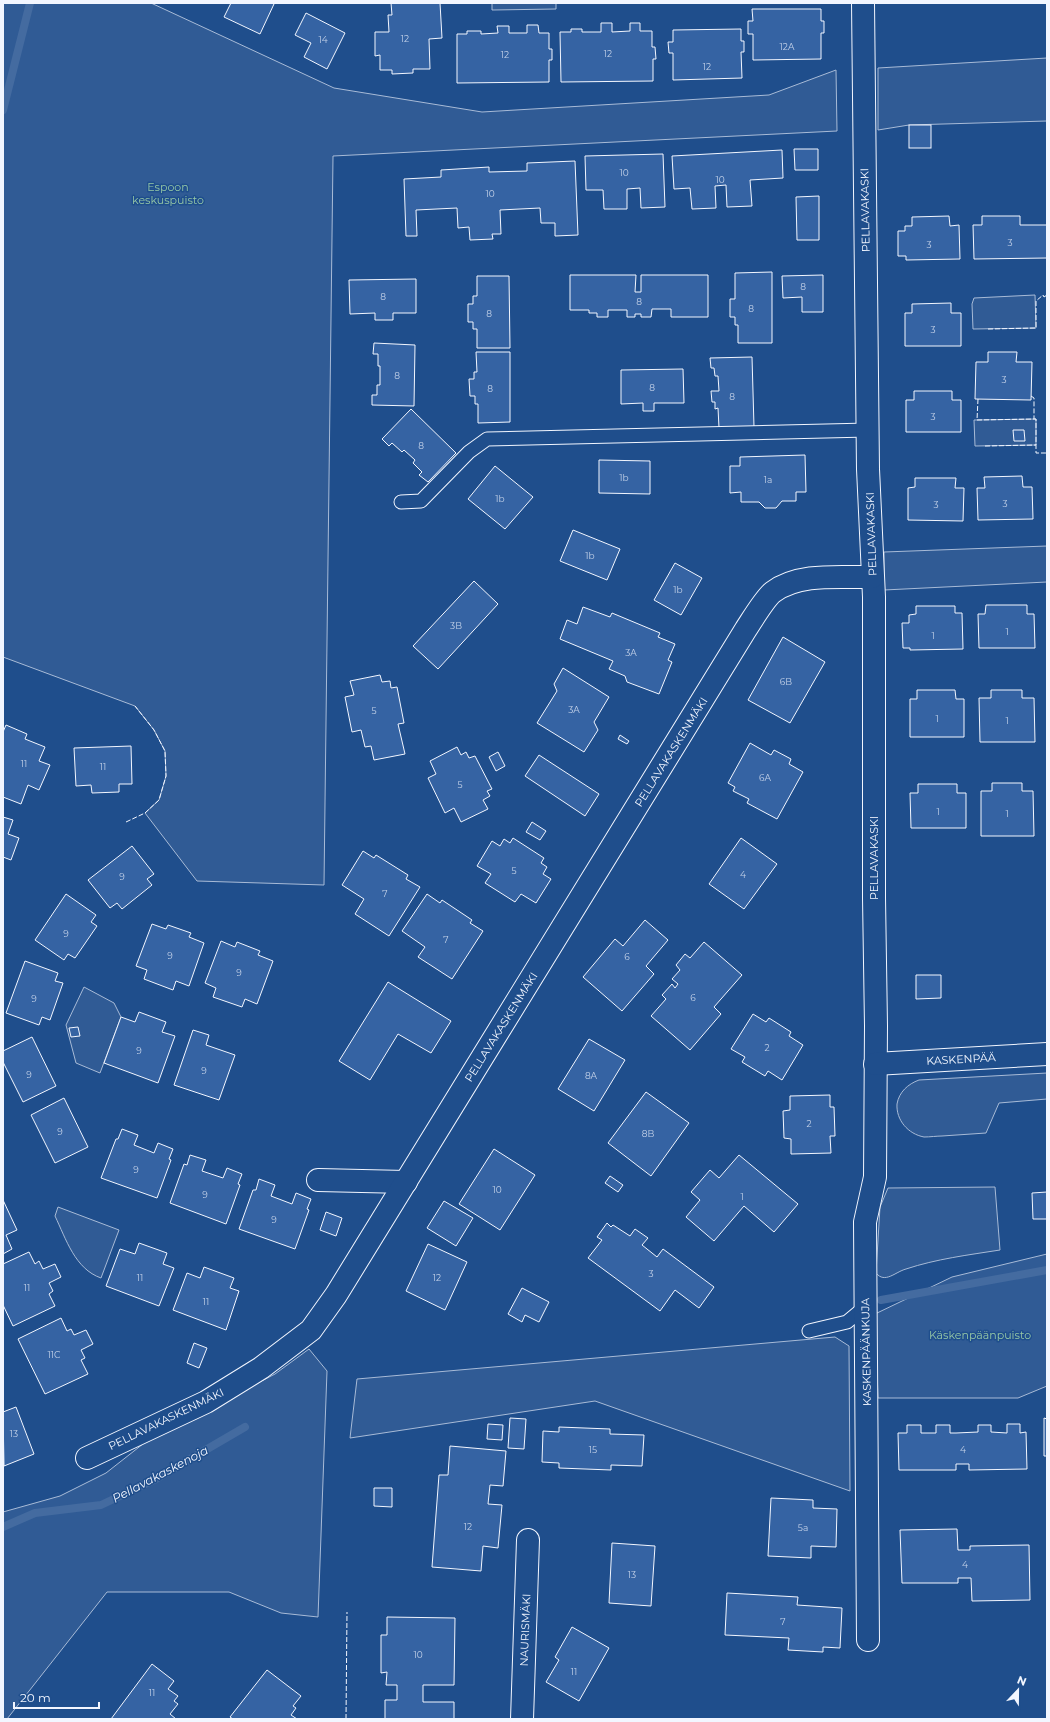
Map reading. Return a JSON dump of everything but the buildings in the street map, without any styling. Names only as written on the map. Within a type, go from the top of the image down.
[{"type":"street","name":"PELLAVAKASKI","points":[[863,3],[868,430],[872,577],[874,597],[875,1064]]},
{"type":"street","name":"PELLAVAKASKENMÄKI","points":[[87,1458],[206,1402],[261,1368],[311,1330],[336,1295],[746,629],[772,592],[789,583],[808,578],[872,577]]},
{"type":"street","name":"KASKENPÄÄ","points":[[875,1064],[1047,1054]]},
{"type":"street","name":"KASKENPÄÄNKUJA","points":[[868,1640],[865,1307],[866,1222],[875,1170],[875,1064]]},
{"type":"street","points":[[318,1180],[406,1182]]},
{"type":"street","name":"NAURISMÄKI","points":[[522,1719],[528,1540]]},
{"type":"lane","points":[[401,502],[421,501],[469,452],[487,440],[868,430]]},
{"type":"lane","points":[[810,1331],[847,1322],[865,1307]]},
{"type":"green space","name":"Espoon keskuspuisto","points":[[3,3],[151,3],[334,88],[482,112],[769,95],[836,70],[837,131],[333,156],[324,885],[197,881],[145,813],[159,800],[166,776],[165,751],[154,730],[135,706],[3,657]]},
{"type":"green space","points":[[492,3],[556,3],[556,9],[492,10]]},
{"type":"green space","points":[[1047,58],[1047,121],[909,125],[878,130],[878,68]]},
{"type":"green space","points":[[1035,295],[1036,328],[973,329],[972,304],[974,298]]},
{"type":"green space","points":[[1036,419],[1036,445],[975,446],[974,420]]},
{"type":"green space","points":[[1047,546],[1047,582],[884,590],[884,552]]},
{"type":"green space","points":[[84,987],[114,1003],[121,1017],[100,1073],[76,1063],[66,1025]]},
{"type":"green space","points":[[1047,1073],[1047,1099],[999,1103],[986,1133],[924,1137],[913,1133],[904,1125],[897,1110],[898,1100],[902,1092],[908,1086],[919,1080]]},
{"type":"green space","points":[[995,1187],[1000,1250],[929,1263],[902,1270],[887,1277],[879,1276],[876,1273],[880,1207],[888,1188]]},
{"type":"green space","points":[[58,1207],[119,1230],[101,1278],[84,1268],[72,1252],[55,1216]]},
{"type":"green space","name":"Käskenpäänpuisto","points":[[1047,1254],[1047,1386],[1018,1398],[878,1398],[875,1314],[952,1277]]},
{"type":"green space","points":[[835,1337],[849,1346],[850,1491],[595,1401],[350,1438],[357,1379]]},
{"type":"green space","points":[[309,1349],[327,1371],[318,1617],[281,1613],[229,1592],[107,1592],[7,1719],[3,1719],[3,1512],[60,1496],[106,1473],[148,1440],[275,1374]]},
{"type":"waterway","points":[[3,110],[30,3]]},
{"type":"waterway","points":[[881,1300],[1047,1270]]},
{"type":"waterway","name":"Pellavakaskenoja","points":[[3,1527],[35,1513],[101,1505],[154,1480],[245,1427]]},
{"type":"fence","points":[[988,329],[1036,328],[1036,301],[1043,295],[1044,297],[1047,295]]},
{"type":"fence","points":[[1031,396],[1034,398],[1034,419]]},
{"type":"fence","points":[[978,399],[977,420],[1036,419],[1036,453],[1047,453]]},
{"type":"fence","points":[[985,446],[1036,445]]},
{"type":"fence","points":[[126,822],[145,813],[159,800],[166,776],[165,751],[154,730],[135,706]]},
{"type":"fence","points":[[346,1719],[347,1612]]}]
